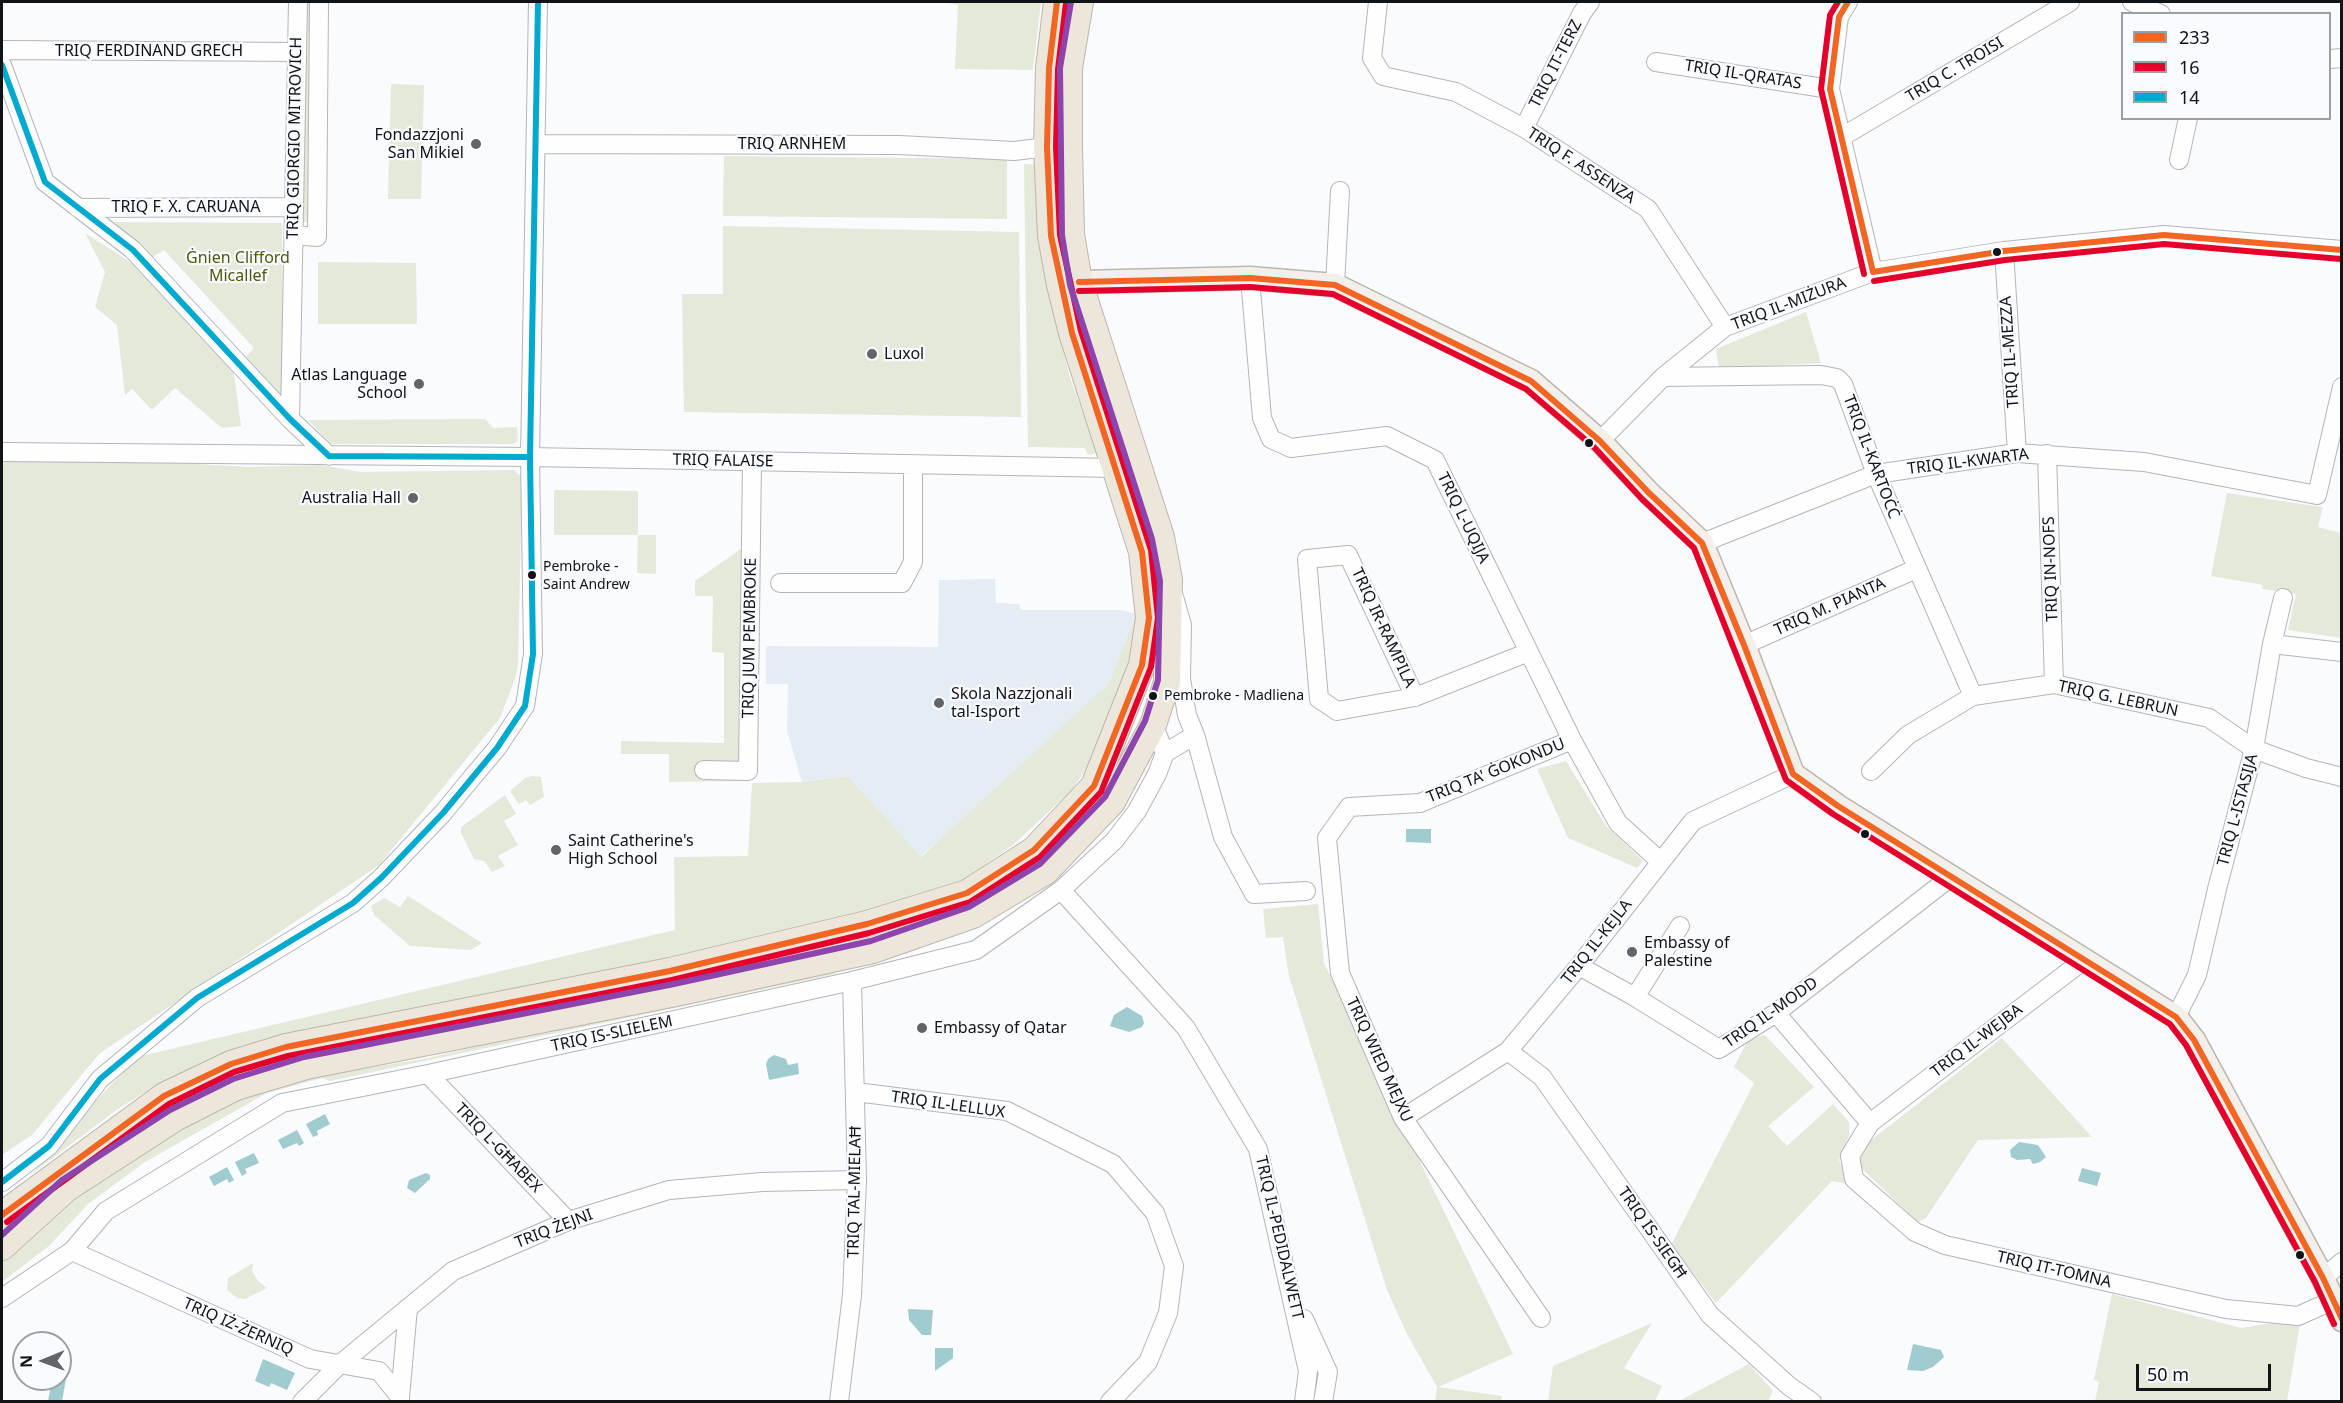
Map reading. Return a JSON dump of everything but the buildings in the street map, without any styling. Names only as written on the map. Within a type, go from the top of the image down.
[{"type":"highway","points":[[2,1215],[164,1095],[231,1064],[286,1047],[670,971],[867,924],[967,893],[1034,850],[1095,786],[1142,665],[1149,618],[1142,552],[1072,333],[1051,236],[1047,147],[1050,68],[1057,2]]},
{"type":"highway","points":[[2,1247],[67,1188],[175,1118],[236,1087],[306,1066],[676,993],[873,950],[973,915],[1046,871],[1112,802],[1153,725],[1167,681],[1169,580],[1161,537],[1079,282],[1071,234],[1069,68],[1080,2]]},
{"type":"main road","points":[[1079,282],[1250,278],[1335,285],[1531,381],[1600,441],[1648,492],[1702,543],[1793,774],[1838,806],[2176,1017],[2194,1040],[2323,1278],[2338,1310]]},
{"type":"street","name":"TRIQ GIORGIO MITROVICH","points":[[290,419],[298,2]]},
{"type":"street","points":[[294,235],[317,237],[319,2]]},
{"type":"street","points":[[2,1182],[49,1146],[100,1078],[197,998],[353,903],[381,878],[443,813],[497,748],[525,706],[533,654],[530,457],[538,2]]},
{"type":"street","name":"TRIQ F. ASSENZA","points":[[1378,2],[1372,58],[1383,76],[1456,92],[1524,128],[1648,209],[1725,327]]},
{"type":"street","name":"TRIQ IT-TERZ","points":[[1524,128],[1582,13],[1590,2]]},
{"type":"street","points":[[1848,2],[1839,17],[1830,89],[1873,272]]},
{"type":"street","name":"TRIQ C. TROISI","points":[[1840,138],[2070,2]]},
{"type":"street","points":[[2132,2],[2156,12]]},
{"type":"street","name":"TRIQ FERDINAND GRECH","points":[[2,50],[297,52]]},
{"type":"street","name":"TRIQ IL-QRATAS","points":[[1656,62],[1830,89]]},
{"type":"street","points":[[2,65],[45,182],[133,250],[290,419],[329,456]]},
{"type":"street","points":[[2179,160],[2188,120]]},
{"type":"street","name":"TRIQ ARNHEM","points":[[536,144],[899,145],[1014,151],[1047,147]]},
{"type":"street","points":[[1335,285],[1340,191]]},
{"type":"street","name":"TRIQ F. X. CARUANA","points":[[78,208],[294,207]]},
{"type":"street","name":"TRIQ IL-MIŻURA","points":[[1600,441],[1664,377],[1725,327],[1873,272],[2004,251],[2164,235],[2342,250]]},
{"type":"street","name":"TRIQ IL-MEZZA","points":[[2004,251],[2017,453]]},
{"type":"street","name":"TRIQ L-UQIJA","points":[[1250,278],[1263,418],[1271,439],[1291,448],[1387,436],[1435,460],[1572,740],[1618,823],[1660,861]]},
{"type":"street","name":"TRIQ IL-KARTOĊĊ","points":[[1664,377],[1821,375],[1837,378],[1843,384],[1876,474],[1973,696]]},
{"type":"street","name":"TRIQ IL-KWARTA","points":[[1702,543],[1876,474],[2017,453],[2144,462],[2317,495],[2342,387]]},
{"type":"street","name":"TRIQ FALAISE","points":[[2,452],[530,457],[1116,468]]},
{"type":"street","name":"TRIQ IN-NOFS","points":[[2047,454],[2054,684]]},
{"type":"street","name":"TRIQ JUM PEMBROKE","points":[[704,770],[747,771],[752,462]]},
{"type":"street","points":[[780,583],[902,583],[913,562],[913,465]]},
{"type":"street","name":"TRIQ IR-RAMPILA","points":[[1415,697],[1348,555],[1307,559],[1319,699],[1337,711],[1415,697],[1529,652]]},
{"type":"street","name":"TRIQ M. PIANTA","points":[[1744,645],[1916,569]]},
{"type":"street","points":[[1169,580],[1182,625],[1181,679],[1187,715],[1195,735],[1223,837],[1254,894],[1306,891]]},
{"type":"street","name":"TRIQ L-ISTASIJA","points":[[2176,1017],[2198,975],[2218,885],[2254,749],[2272,644],[2283,598]]},
{"type":"street","points":[[2272,644],[2342,652]]},
{"type":"street","name":"TRIQ G. LEBRUN","points":[[1871,771],[1908,735],[1973,696],[2054,684],[2209,718],[2254,749],[2306,768],[2342,777]]},
{"type":"street","points":[[1153,725],[1165,753],[1195,735]]},
{"type":"street","name":"TRIQ TA' ĠOKONDU","points":[[1349,807],[1420,803],[1572,740]]},
{"type":"street","name":"TRIQ IS-SLIELEM","points":[[2,1298],[72,1251],[106,1211],[282,1103],[428,1074],[852,981],[976,950],[1061,890],[1120,833],[1137,811],[1157,774],[1165,753]]},
{"type":"street","name":"TRIQ IL-KEJLA","points":[[1403,1118],[1508,1051],[1579,966],[1693,821],[1793,774]]},
{"type":"street","name":"TRIQ WIED MEJXU","points":[[1349,807],[1327,838],[1340,974],[1403,1118],[1541,1318]]},
{"type":"street","name":"TRIQ IL-MODD","points":[[1579,966],[1635,997],[1719,1049],[1776,1013],[1952,876]]},
{"type":"street","name":"TRIQ IL-PEDIDALWETT","points":[[1061,890],[1186,1028],[1258,1149],[1294,1300],[1308,1371],[1304,1401]]},
{"type":"street","points":[[1635,997],[1680,926]]},
{"type":"street","name":"TRIQ IL-WEJBA","points":[[1870,1123],[2084,960]]},
{"type":"street","name":"TRIQ TAL-MIELAĦ","points":[[839,1401],[852,1295],[857,1180],[852,981]]},
{"type":"street","points":[[1776,1013],[1870,1123]]},
{"type":"street","name":"TRIQ IS-SIEGĦ","points":[[1508,1051],[1542,1077],[1710,1315],[1785,1394],[1812,1401]]},
{"type":"street","name":"TRIQ L-GĦABEX","points":[[428,1074],[568,1221]]},
{"type":"street","name":"TRIQ IL-LELLUX","points":[[856,1092],[1007,1111],[1113,1164],[1155,1213],[1174,1266],[1168,1314],[1148,1362],[1110,1401]]},
{"type":"street","name":"TRIQ IT-TOMNA","points":[[1870,1123],[1850,1156],[1854,1179],[1915,1232],[1945,1245],[2226,1309],[2298,1316],[2338,1310]]},
{"type":"street","points":[[2,1167],[13,1165],[49,1146]]},
{"type":"street","name":"TRIQ ŻEJNI","points":[[302,1401],[339,1365],[453,1271],[568,1221],[669,1190],[762,1182],[857,1180]]},
{"type":"street","name":"TRIQ IŻ-ŻERNIQ","points":[[72,1251],[310,1359],[379,1371],[400,1399]]},
{"type":"street","points":[[2323,1278],[2342,1262]]},
{"type":"street","points":[[1294,1300],[1317,1344],[1328,1372],[1323,1401]]},
{"type":"street","name":"TRIQ IŻ-ŻERNIQ","points":[[400,1399],[408,1308]]},
{"type":"shaded area","name":"Skola Nazzjonali tal-Isport","points":[[995,579],[996,603],[1019,604],[1021,610],[1121,610],[1136,614],[1109,683],[1072,722],[920,857],[848,776],[802,782],[787,731],[788,684],[766,684],[766,646],[938,647],[939,580]]},
{"type":"green space","points":[[303,2],[317,2],[315,222],[301,222]]},
{"type":"green space","points":[[947,2],[1041,2],[1033,70],[955,69],[958,5]]},
{"type":"green space","points":[[391,84],[424,85],[421,199],[388,199]]},
{"type":"green space","points":[[724,156],[1007,159],[1007,219],[723,216]]},
{"type":"green space","points":[[1024,164],[1039,165],[1053,309],[1070,378],[1098,453],[1088,455],[1085,448],[1028,447]]},
{"type":"green space","name":"Ġnien Clifford Micallef","points":[[114,222],[282,223],[283,397],[244,359],[254,348],[164,250],[151,258]]},
{"type":"green space","name":"Luxol","points":[[723,226],[1019,232],[1021,417],[684,412],[682,294],[723,294]]},
{"type":"green space","points":[[85,233],[135,265],[233,367],[241,426],[222,428],[175,388],[152,410],[132,389],[125,395],[117,325],[95,307],[105,272]]},
{"type":"green space","points":[[318,262],[416,263],[417,324],[318,324]]},
{"type":"green space","points":[[1806,312],[1821,363],[1719,368],[1716,349]]},
{"type":"green space","points":[[485,419],[493,428],[517,427],[518,441],[513,444],[331,444],[308,420]]},
{"type":"green space","points":[[2,453],[249,467],[321,465],[360,472],[514,470],[522,477],[518,665],[500,718],[379,865],[99,1054],[32,1135],[2,1155]]},
{"type":"green space","points":[[554,490],[638,491],[638,535],[554,535]]},
{"type":"green space","points":[[2227,493],[2323,507],[2318,527],[2341,533],[2341,638],[2288,630],[2296,594],[2262,589],[2263,585],[2211,576]]},
{"type":"green space","points":[[638,535],[656,535],[656,574],[637,573]]},
{"type":"green space","points":[[745,546],[743,781],[669,782],[669,754],[621,754],[621,741],[724,743],[724,653],[712,652],[713,596],[695,596],[695,581]]},
{"type":"green space","points":[[1136,614],[1129,669],[1111,733],[1071,791],[1013,845],[957,884],[881,910],[682,955],[263,1044],[224,1055],[153,1087],[115,1111],[29,1176],[60,1146],[81,1117],[137,1057],[675,930],[674,857],[748,856],[752,783],[802,782],[848,776],[921,857],[1109,683]]},
{"type":"green space","points":[[1566,761],[1606,826],[1643,861],[1637,868],[1568,838],[1537,769]]},
{"type":"green space","points":[[541,777],[544,797],[530,805],[526,800],[519,804],[510,791],[525,778]]},
{"type":"green space","points":[[505,795],[516,814],[504,821],[518,845],[498,856],[505,866],[492,872],[484,861],[474,859],[461,833],[461,827]]},
{"type":"green space","points":[[408,896],[482,943],[471,950],[410,946],[374,915],[371,906],[384,898],[400,907]]},
{"type":"green space","points":[[1318,904],[1324,963],[1513,1354],[1438,1387],[1502,1396],[1501,1401],[1435,1401],[1437,1387],[1407,1334],[1387,1290],[1289,976],[1283,937],[1266,938],[1263,909]]},
{"type":"green space","points":[[834,958],[835,974],[330,1081],[322,1078],[267,1093],[145,1162],[88,1204],[49,1246],[2,1282],[2,1258],[79,1194],[214,1108],[284,1082],[428,1058]]},
{"type":"green space","points":[[1765,1035],[1814,1087],[1768,1126],[1787,1146],[1833,1104],[1849,1122],[1849,1136],[1839,1160],[1847,1184],[1832,1181],[1716,1303],[1671,1245],[1754,1083],[1734,1067],[1748,1040]]},
{"type":"green space","points":[[2002,1038],[2092,1137],[1978,1140],[1926,1218],[1918,1222],[1858,1165],[1866,1144]]},
{"type":"green space","points":[[253,1263],[252,1271],[258,1281],[267,1288],[245,1299],[237,1298],[227,1290],[228,1278]]},
{"type":"green space","points":[[2112,1294],[2241,1328],[2301,1318],[2287,1401],[2095,1401],[2099,1382],[2094,1380]]},
{"type":"green space","points":[[1652,1323],[1624,1368],[1662,1386],[1655,1401],[1548,1401],[1553,1366]]},
{"type":"green space","points":[[1749,1364],[1773,1391],[1768,1401],[1679,1401]]},
{"type":"water","points":[[1406,829],[1431,829],[1431,843],[1406,842]]},
{"type":"water","points":[[1127,1007],[1142,1016],[1144,1023],[1142,1027],[1129,1032],[1110,1026],[1114,1015]]},
{"type":"water","points":[[774,1055],[786,1059],[788,1065],[798,1063],[799,1074],[769,1080],[766,1064],[768,1059]]},
{"type":"water","points":[[325,1114],[330,1124],[317,1131],[318,1135],[313,1137],[306,1124]]},
{"type":"water","points":[[297,1130],[304,1143],[299,1146],[297,1143],[283,1149],[278,1140]]},
{"type":"water","points":[[2019,1142],[2038,1145],[2046,1157],[2033,1164],[2030,1159],[2017,1160],[2011,1157],[2010,1150]]},
{"type":"water","points":[[254,1153],[259,1163],[245,1169],[247,1173],[242,1176],[235,1162]]},
{"type":"water","points":[[227,1167],[234,1180],[229,1183],[227,1179],[214,1186],[209,1177]]},
{"type":"water","points":[[2082,1168],[2101,1173],[2097,1186],[2078,1181]]},
{"type":"water","points":[[426,1173],[430,1175],[430,1179],[415,1193],[407,1188],[409,1180]]},
{"type":"water","points":[[908,1309],[933,1310],[931,1335],[922,1335],[909,1320]]},
{"type":"water","points":[[1913,1344],[1941,1350],[1944,1357],[1933,1367],[1923,1371],[1907,1370]]},
{"type":"water","points":[[935,1348],[953,1348],[953,1358],[935,1371]]},
{"type":"water","points":[[263,1359],[295,1373],[287,1390],[271,1383],[269,1387],[255,1381]]},
{"type":"water","points":[[50,1391],[64,1391],[62,1401],[48,1401]]},
{"type":"transit line","name":"14","points":[[2,1182],[49,1146],[100,1079],[197,998],[353,903],[381,878],[443,813],[497,748],[525,706],[533,654],[530,457],[538,2]]},
{"type":"transit line","name":"233","points":[[2,1215],[164,1096],[231,1064],[286,1047],[670,971],[867,924],[967,893],[1034,850],[1094,786],[1142,665],[1149,618],[1142,552],[1072,333],[1051,236],[1047,147],[1049,68],[1057,2]]},
{"type":"transit line","points":[[2,1235],[62,1180],[170,1110],[233,1079],[304,1057],[674,984],[871,941],[969,907],[1040,864],[1105,797],[1145,721],[1158,680],[1160,581],[1152,539],[1070,285],[1062,235],[1060,68],[1071,2]]},
{"type":"transit line","name":"16","points":[[1838,2],[1830,15],[1821,89],[1864,274]]},
{"type":"transit line","name":"233","points":[[1848,2],[1839,17],[1830,89],[1873,272]]},
{"type":"transit line","name":"16","points":[[7,1222],[169,1104],[234,1072],[288,1056],[672,980],[869,933],[970,902],[1040,857],[1101,792],[1151,667],[1158,618],[1151,550],[1081,331],[1060,235],[1056,147],[1058,69],[1066,3]]},
{"type":"transit line","name":"14","points":[[2,65],[45,182],[133,250],[290,419],[329,456]]},
{"type":"transit line","name":"233","points":[[1873,272],[2004,251],[2164,235],[2342,250]]},
{"type":"transit line","name":"16","points":[[1874,281],[2005,260],[2164,244],[2341,259]]},
{"type":"transit line","name":"233","points":[[1079,282],[1250,278],[1335,285],[1531,381],[1600,441],[1648,492],[1702,543],[1793,774],[1838,806],[2176,1017],[2194,1040],[2323,1278],[2342,1319]]},
{"type":"transit line","name":"16","points":[[1079,291],[1250,287],[1333,294],[1526,389],[1594,447],[1642,499],[1694,548],[1786,780],[1833,814],[2170,1024],[2186,1045],[2315,1282],[2334,1324]]},
{"type":"transit line","name":"14","points":[[329,456],[530,457]]},
{"type":"place","name":"Fondazzjoni San Mikiel","points":[[476,144]]},
{"type":"place","name":"Luxol","points":[[872,354]]},
{"type":"place","name":"Atlas Language School","points":[[419,384]]},
{"type":"place","name":"Australia Hall","points":[[413,498]]},
{"type":"place","name":"Pembroke - Saint Andrew","points":[[532,575]]},
{"type":"place","name":"Pembroke - Madliena","points":[[1153,696]]},
{"type":"place","name":"Skola Nazzjonali tal-Isport","points":[[939,703]]},
{"type":"place","name":"Saint Catherine's High School","points":[[556,850]]},
{"type":"place","name":"Embassy of Palestine","points":[[1632,952]]},
{"type":"place","name":"Embassy of Qatar","points":[[922,1028]]}]
